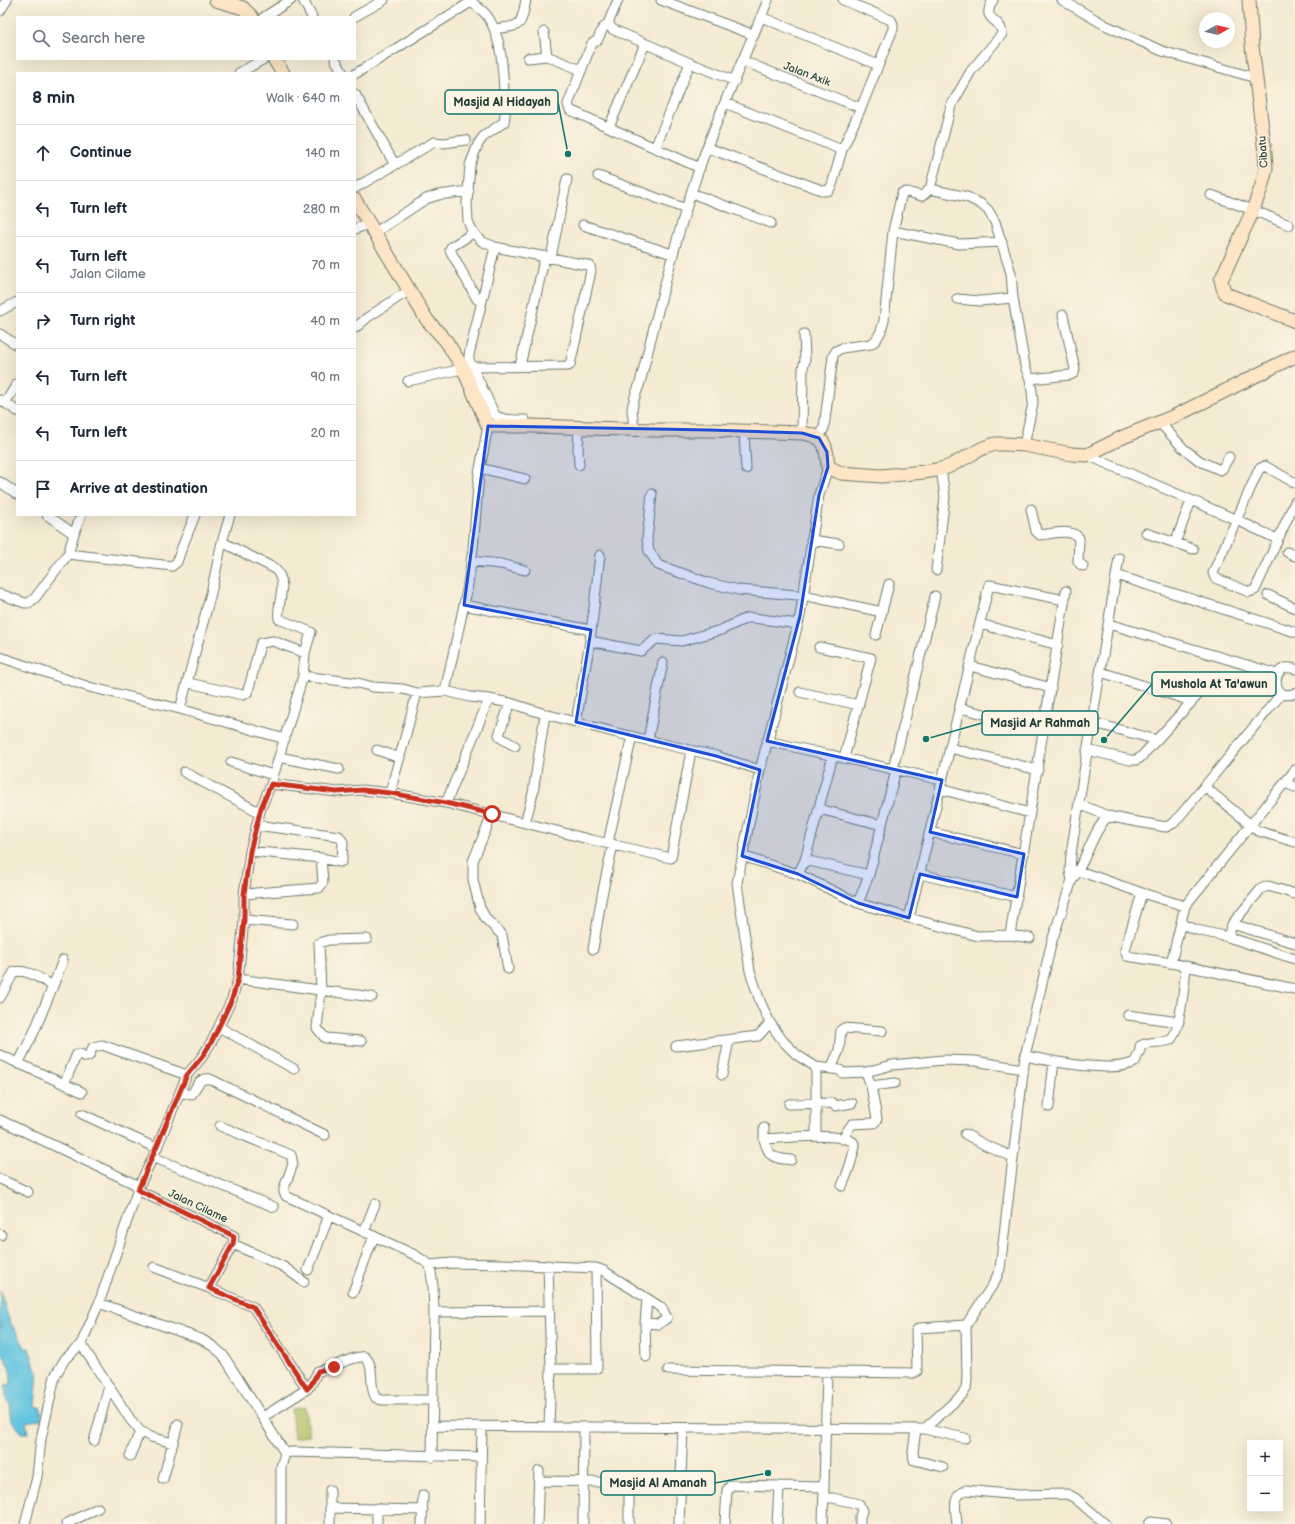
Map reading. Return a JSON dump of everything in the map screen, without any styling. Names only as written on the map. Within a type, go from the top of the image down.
[{"type":"street","points":[[0,11],[7,0]]},
{"type":"street","points":[[216,0],[245,8]]},
{"type":"street","points":[[266,16],[291,0]]},
{"type":"street","points":[[303,0],[311,16]]},
{"type":"street","points":[[356,16],[384,0]]},
{"type":"street","points":[[494,29],[519,24],[522,21],[526,0]]},
{"type":"street","points":[[618,0],[609,24],[603,28],[597,42],[592,43],[568,104],[568,108],[609,128],[700,168]]},
{"type":"street","points":[[661,0],[754,36]]},
{"type":"street","points":[[634,424],[641,396],[640,383],[672,254],[691,193],[725,103],[768,0]]},
{"type":"street","points":[[708,148],[824,191],[829,190],[832,185],[842,150],[893,29],[893,24],[890,20],[843,0]]},
{"type":"street","points":[[820,438],[824,428],[833,356],[836,351],[842,348],[871,344],[876,340],[884,321],[893,231],[902,193],[907,192],[922,196],[930,189],[951,106],[971,71],[1002,34],[1001,28],[988,14],[988,8],[993,0]]},
{"type":"street","points":[[1062,0],[1105,25],[1162,51],[1256,78]]},
{"type":"street","name":"Cibatu","points":[[1249,0],[1266,169],[1253,210],[1221,280],[1226,294],[1295,320]]},
{"type":"street","points":[[356,73],[471,1],[483,4],[494,29],[499,46],[505,114],[504,122],[483,138],[478,144],[470,165],[467,203],[468,221],[473,233],[483,242],[495,247],[587,265],[590,266],[591,269],[570,363],[568,366],[467,367],[408,381]]},
{"type":"street","points":[[761,17],[878,65]]},
{"type":"street","points":[[609,24],[612,29],[645,44],[735,81]]},
{"type":"street","points":[[544,32],[547,56]]},
{"type":"street","points":[[609,128],[645,44]]},
{"type":"street","points":[[528,58],[547,56],[581,70]]},
{"type":"street","points":[[241,72],[262,60]]},
{"type":"street","points":[[275,60],[282,72]]},
{"type":"street","points":[[336,60],[342,72]]},
{"type":"street","name":"Jalan Axik","points":[[743,62],[861,108]]},
{"type":"street","points":[[655,148],[690,63]]},
{"type":"street","points":[[356,96],[395,165]]},
{"type":"street","points":[[725,103],[842,150]]},
{"type":"street","points":[[356,187],[434,142],[444,143],[466,140]]},
{"type":"street","points":[[598,176],[686,209]]},
{"type":"street","points":[[520,366],[567,179]]},
{"type":"street","points":[[930,189],[967,197],[981,204],[988,210],[995,222],[1011,272],[1013,298],[1025,366],[1030,379],[1033,403],[1024,445]]},
{"type":"street","points":[[356,229],[371,228],[426,199],[438,195],[469,191]]},
{"type":"street","points":[[691,193],[771,223]]},
{"type":"street","points":[[1211,195],[1289,225]]},
{"type":"street","points":[[356,202],[408,291],[427,320],[467,367],[495,415],[499,418],[600,423]]},
{"type":"street","points":[[583,225],[672,254]]},
{"type":"street","points":[[893,231],[959,244],[1002,242]]},
{"type":"street","points":[[473,233],[451,247],[450,250],[477,299],[482,301]]},
{"type":"street","points":[[445,691],[464,605],[471,561],[480,468],[488,426],[467,367],[495,247]]},
{"type":"street","points":[[356,327],[368,317],[408,291]]},
{"type":"street","points":[[957,299],[980,301],[1013,298]]},
{"type":"street","points":[[0,311],[16,303]]},
{"type":"street","points":[[1030,379],[1070,375],[1074,373],[1075,369],[1063,315]]},
{"type":"street","points":[[0,334],[16,344]]},
{"type":"street","points":[[802,433],[803,368],[805,360],[804,334]]},
{"type":"street","points":[[1087,455],[1123,437],[1160,423],[1295,356]]},
{"type":"street","points":[[16,385],[2,401],[16,410]]},
{"type":"street","points":[[1160,423],[1184,449],[1200,461],[1220,470],[1229,457]]},
{"type":"street","points":[[488,426],[532,426],[579,429],[634,424],[680,430],[802,433],[814,435],[820,438],[827,452],[828,467],[819,495],[798,624],[760,770],[737,883],[750,970],[760,1001],[770,1023],[783,1041],[797,1055],[816,1067],[840,1070],[842,1073],[866,1072],[892,1065],[944,1060],[975,1061],[1023,1069]]},
{"type":"street","points":[[579,429],[579,465]]},
{"type":"street","points":[[744,432],[746,469]]},
{"type":"street","points":[[828,467],[841,473],[881,476],[924,472],[941,469],[983,448],[995,444],[1024,445],[1071,454],[1087,455],[1237,520],[1277,539]]},
{"type":"street","points":[[1295,483],[1265,466],[1259,469],[1213,573],[1215,578],[1249,592],[1255,590],[1295,502]]},
{"type":"street","points":[[480,468],[525,479]]},
{"type":"street","points":[[936,570],[945,497],[941,469]]},
{"type":"street","points":[[0,482],[16,493]]},
{"type":"street","points":[[652,494],[647,539],[649,551],[658,565],[709,583],[739,590],[803,595],[882,612]]},
{"type":"street","points":[[1175,543],[1191,501]]},
{"type":"street","points":[[1031,509],[1036,531],[1040,535],[1070,532],[1079,538],[1078,561],[1083,566]]},
{"type":"street","points":[[48,516],[74,534]]},
{"type":"street","points":[[0,594],[29,603],[42,591],[68,554],[81,516]]},
{"type":"street","points":[[68,554],[172,566],[177,562],[195,516]]},
{"type":"street","points":[[180,709],[230,516]]},
{"type":"street","points":[[1146,533],[1193,549]]},
{"type":"street","points":[[811,540],[839,544]]},
{"type":"street","points":[[24,1524],[37,1477],[41,1439],[55,1376],[65,1359],[81,1344],[99,1304],[138,1188],[153,1157],[187,1075],[202,1057],[219,1027],[232,999],[238,979],[244,920],[244,894],[250,851],[259,812],[285,739],[303,676],[305,653],[311,631],[279,619],[278,616],[282,588],[280,575],[276,570],[222,542]]},
{"type":"street","points":[[576,722],[590,642],[600,555]]},
{"type":"street","points":[[1072,880],[1070,872],[1071,854],[1091,722],[1101,672],[1119,558]]},
{"type":"street","points":[[471,561],[501,564],[526,570]]},
{"type":"street","points":[[1116,575],[1295,632]]},
{"type":"street","points":[[876,635],[889,584]]},
{"type":"street","points":[[909,918],[990,585],[1066,596],[1010,935]]},
{"type":"street","points":[[1268,595],[1295,608]]},
{"type":"street","points":[[858,903],[869,875],[882,825],[935,596]]},
{"type":"street","points":[[464,605],[591,630]]},
{"type":"street","points":[[590,642],[642,651],[656,639],[682,641],[721,630],[746,618],[798,624]]},
{"type":"street","points":[[980,624],[1058,645]]},
{"type":"street","points":[[1109,624],[1277,674]]},
{"type":"street","points":[[193,684],[243,695],[246,693],[250,684],[261,643],[273,641],[305,653]]},
{"type":"street","points":[[820,647],[871,658],[844,758]]},
{"type":"street","points":[[0,657],[89,687],[180,709],[285,739]]},
{"type":"street","points":[[648,740],[663,662]]},
{"type":"street","points":[[970,666],[1051,688]]},
{"type":"street","points":[[1295,669],[1286,668],[1281,670],[1277,674],[1276,685],[1282,693],[1287,695],[1295,693]]},
{"type":"street","points":[[1101,672],[1185,699],[1190,704]]},
{"type":"street","points":[[303,676],[358,684],[373,688],[403,689],[417,693],[445,691],[470,697],[510,703],[576,722],[716,756],[760,770]]},
{"type":"street","points":[[1087,750],[1130,760],[1140,758],[1158,740],[1206,685]]},
{"type":"street","points":[[800,692],[859,705]]},
{"type":"street","points":[[390,793],[417,693]]},
{"type":"street","points":[[1079,804],[1108,816],[1166,827],[1174,823],[1282,693]]},
{"type":"street","points":[[446,803],[489,699]]},
{"type":"street","points":[[510,703],[500,735],[501,738],[515,746]]},
{"type":"street","points":[[960,708],[1044,729]]},
{"type":"street","points":[[525,823],[533,793],[545,714]]},
{"type":"street","points":[[1091,722],[1158,740]]},
{"type":"street","points":[[592,949],[632,736]]},
{"type":"street","points":[[767,741],[894,770],[1030,813]]},
{"type":"street","points":[[950,748],[1038,770]]},
{"type":"street","points":[[377,750],[400,758]]},
{"type":"street","points":[[231,762],[272,779],[337,792],[362,790],[390,793],[446,803],[671,858],[691,751]]},
{"type":"street","points":[[798,874],[804,860],[819,809],[833,755]]},
{"type":"street","points":[[279,756],[339,770]]},
{"type":"street","points":[[1171,963],[1185,906],[1295,770]]},
{"type":"street","points":[[184,772],[259,812]]},
{"type":"street","points":[[1285,783],[1295,787]]},
{"type":"street","points":[[1205,787],[1258,831],[1295,842]]},
{"type":"street","points":[[819,809],[882,825]]},
{"type":"street","points":[[492,814],[472,861],[473,880],[480,908],[486,919],[502,935],[508,969]]},
{"type":"street","points":[[943,1467],[914,1460],[913,1452],[920,1429],[962,1395],[966,1389],[966,1325],[998,1276],[1000,1268],[1025,1056],[1052,941],[1072,880],[1079,871],[1097,829],[1108,816]]},
{"type":"street","points":[[250,851],[321,858],[342,862],[343,842],[342,838],[339,836],[256,825]]},
{"type":"street","points":[[930,832],[1024,854]]},
{"type":"street","points":[[742,856],[798,874],[858,903],[909,918],[978,936],[1010,935],[1030,938]]},
{"type":"street","points":[[244,894],[319,888],[323,882],[321,858]]},
{"type":"street","points":[[804,860],[869,875]]},
{"type":"street","points":[[1079,871],[1185,906]]},
{"type":"street","points":[[920,874],[1017,897]]},
{"type":"street","points":[[1228,937],[1232,924],[1265,886],[1295,894]]},
{"type":"street","points":[[1142,893],[1125,950],[1127,956],[1130,958],[1171,963],[1295,989]]},
{"type":"street","points":[[244,920],[293,924]]},
{"type":"street","points":[[1181,924],[1197,930],[1228,937],[1295,959]]},
{"type":"street","points":[[1232,924],[1295,943]]},
{"type":"street","points":[[361,1041],[325,1038],[317,1028],[321,991],[319,943],[329,940],[367,940]]},
{"type":"street","points":[[18,1064],[36,1026],[63,960]]},
{"type":"street","points":[[1025,1056],[1081,1066],[1119,1066],[1135,1062],[1140,1046],[1174,1038],[1179,1022],[1186,966]]},
{"type":"street","points":[[0,998],[11,976],[14,972],[19,970],[39,978],[53,986]]},
{"type":"street","points":[[238,979],[372,997]]},
{"type":"street","points":[[1128,1015],[1179,1022]]},
{"type":"street","points":[[676,1046],[758,1036],[770,1023]]},
{"type":"street","points":[[219,1027],[294,1069]]},
{"type":"street","points":[[830,1069],[839,1050],[841,1030],[844,1028],[882,1031]]},
{"type":"street","points":[[722,1074],[729,1040]]},
{"type":"street","points":[[64,1084],[76,1054],[86,1057],[89,1056],[93,1047],[98,1045],[102,1045],[187,1075]]},
{"type":"street","points":[[0,1055],[82,1092]]},
{"type":"street","points":[[1049,1107],[1054,1061]]},
{"type":"street","points":[[816,1067],[816,1136]]},
{"type":"street","points":[[842,1139],[852,1124],[876,1122],[877,1115],[871,1086],[866,1072]]},
{"type":"street","points":[[180,1092],[191,1095],[200,1081],[210,1079],[326,1135]]},
{"type":"street","points":[[871,1086],[895,1083]]},
{"type":"street","points":[[789,1104],[833,1103],[835,1106],[852,1103]]},
{"type":"street","points":[[82,1114],[156,1148]]},
{"type":"street","points":[[0,1120],[138,1188]]},
{"type":"street","points":[[220,1126],[291,1154],[293,1164],[284,1188],[284,1194],[286,1196],[415,1255],[430,1265],[452,1263],[548,1265],[596,1268],[604,1271],[662,1308],[667,1318],[659,1324],[645,1323]]},
{"type":"street","points":[[764,1128],[764,1139],[767,1151],[772,1156],[791,1160]]},
{"type":"street","points":[[965,1134],[985,1145],[1013,1157]]},
{"type":"street","points":[[764,1139],[816,1136],[850,1140],[855,1146],[842,1186]]},
{"type":"street","points":[[153,1157],[274,1207]]},
{"type":"street","points":[[0,1179],[28,1192]]},
{"type":"street","name":"Jalan Cilame","points":[[138,1188],[234,1236],[233,1244],[284,1267],[304,1282]]},
{"type":"street","points":[[364,1232],[375,1204]]},
{"type":"street","points":[[308,1270],[329,1216]]},
{"type":"street","points":[[353,1292],[374,1236]]},
{"type":"street","points":[[209,1288],[233,1244]]},
{"type":"street","points":[[430,1265],[433,1286],[434,1312],[432,1457]]},
{"type":"street","points":[[548,1265],[551,1369],[549,1427]]},
{"type":"street","points":[[154,1266],[253,1307],[307,1389]]},
{"type":"street","points":[[551,1369],[595,1370],[597,1368],[596,1268]]},
{"type":"street","points":[[646,1357],[645,1323],[647,1299]]},
{"type":"street","points":[[99,1304],[200,1339],[214,1347],[223,1355],[285,1453]]},
{"type":"street","points":[[434,1312],[550,1311]]},
{"type":"street","points":[[668,1370],[913,1374],[917,1370],[916,1331],[919,1328],[966,1325]]},
{"type":"street","points":[[81,1344],[130,1419],[140,1431],[151,1437],[173,1443]]},
{"type":"street","points":[[263,1417],[307,1389],[311,1385],[318,1371],[334,1367],[362,1356],[368,1360],[370,1364],[373,1393],[376,1398],[382,1400],[432,1400]]},
{"type":"street","points":[[823,1524],[827,1373]]},
{"type":"street","points":[[94,1441],[109,1386]]},
{"type":"street","points":[[163,1479],[178,1424]]},
{"type":"street","points":[[433,1426],[920,1429],[965,1438]]},
{"type":"street","points":[[480,1524],[482,1426]]},
{"type":"street","points":[[583,1524],[584,1427]]},
{"type":"street","points":[[679,1524],[683,1428]]},
{"type":"street","points":[[130,1456],[140,1431]]},
{"type":"street","points":[[285,1453],[293,1452],[481,1458]]},
{"type":"street","points":[[281,1524],[281,1466],[285,1453]]},
{"type":"street","points":[[537,1524],[539,1471]]},
{"type":"street","points":[[539,1481],[625,1482],[628,1484],[629,1524]]},
{"type":"street","points":[[726,1524],[726,1490],[731,1485],[823,1487]]},
{"type":"street","points":[[777,1524],[779,1486]]},
{"type":"street","points":[[330,1490],[330,1524]]},
{"type":"street","points":[[957,1524],[955,1503],[957,1496],[966,1490],[1018,1495],[1067,1494],[1075,1498],[1106,1524]]},
{"type":"street","points":[[422,1524],[423,1495]]},
{"type":"street","points":[[824,1498],[833,1498],[859,1504],[862,1511],[860,1516],[860,1524]]},
{"type":"street","points":[[66,1524],[98,1508]]},
{"type":"street","points":[[330,1508],[423,1510]]},
{"type":"street","points":[[377,1508],[377,1524]]},
{"type":"street","points":[[1149,1524],[1152,1522],[1166,1524]]},
{"type":"highlighted area","points":[[488,426],[802,433],[819,438],[827,452],[828,467],[819,495],[800,616],[767,741],[942,780],[930,832],[1024,854],[1017,897],[920,874],[909,918],[858,903],[798,874],[742,856],[760,770],[716,756],[576,722],[591,630],[464,605]]},
{"type":"green space","points":[[305,1407],[309,1436],[294,1438],[291,1409]]},
{"type":"water","points":[[0,1290],[9,1320],[26,1349],[29,1348],[35,1367],[38,1371],[35,1406],[41,1408],[42,1419],[26,1422],[28,1433],[22,1433],[12,1421],[10,1405],[6,1398],[5,1385],[11,1384],[11,1379],[9,1366],[0,1351]]},
{"type":"place","name":"Masjid Al Hidayah","points":[[568,154]]},
{"type":"place","name":"Masjid Ar Rahmah","points":[[926,739]]},
{"type":"place","name":"Mushola At Ta'awun","points":[[1104,740]]},
{"type":"place","name":"Masjid Al Amanah","points":[[768,1473]]},
{"type":"route","points":[[334,1367],[318,1371],[311,1385],[307,1389],[253,1307],[209,1288],[233,1244],[234,1236],[138,1190],[139,1186],[153,1157],[187,1075],[192,1067],[202,1057],[212,1041],[232,999],[238,979],[244,920],[244,894],[250,851],[261,808],[271,784],[337,792],[362,790],[390,793],[446,803],[492,814]]}]
